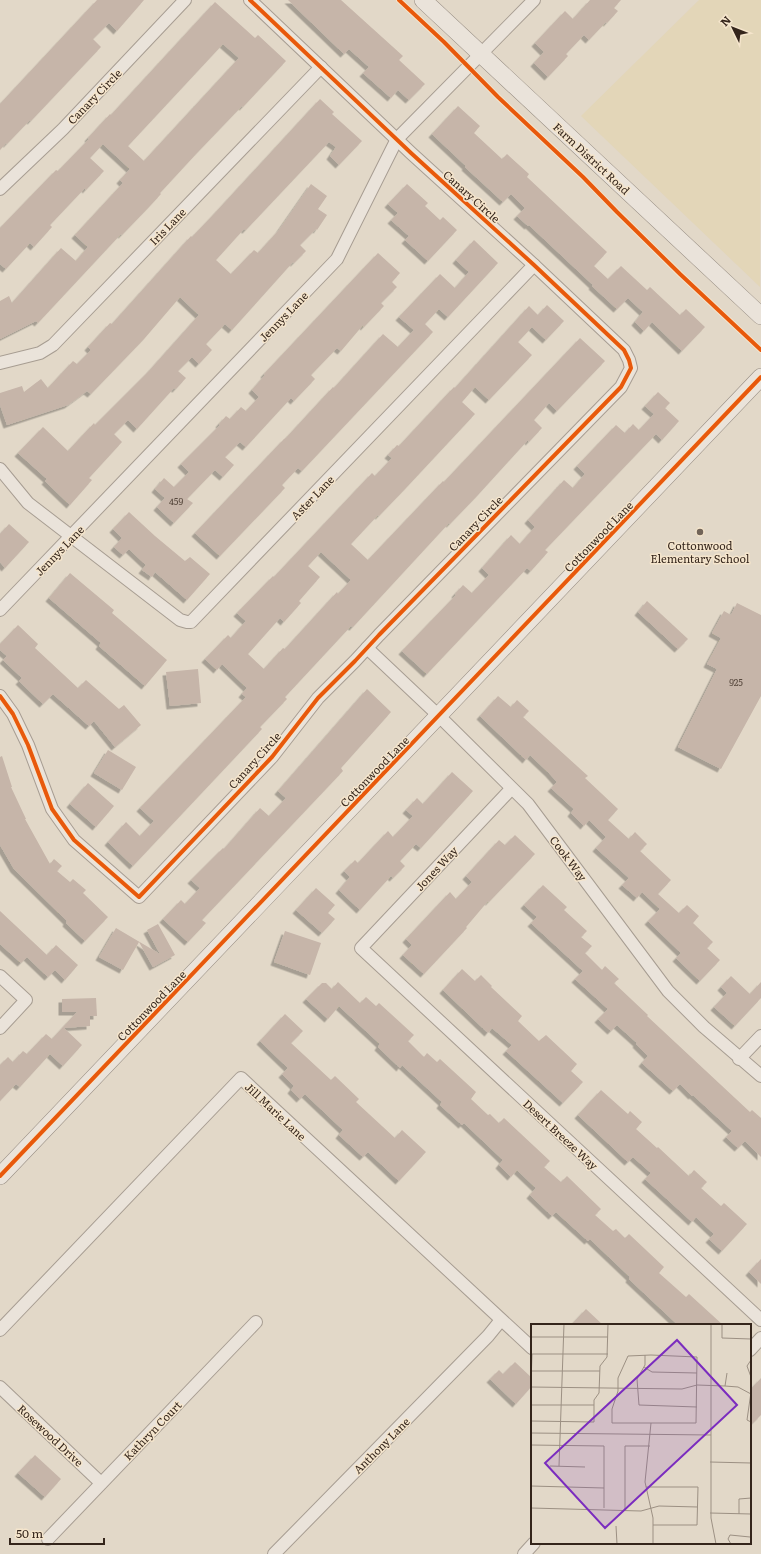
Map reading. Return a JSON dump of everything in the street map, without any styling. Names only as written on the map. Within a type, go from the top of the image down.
[{"type":"main road","name":"Farm District Road","points":[[424,0],[761,316]]},
{"type":"main road","name":"Cottonwood Lane","points":[[0,1176],[761,377]]},
{"type":"street","name":"Canary Circle","points":[[0,189],[63,129],[185,0]]},
{"type":"street","name":"Canary Circle","points":[[0,696],[13,714],[28,745],[52,809],[74,840],[139,897],[272,757],[318,698],[621,387],[631,368],[624,350],[250,0]]},
{"type":"street","name":"Jennys Lane","points":[[0,610],[338,259],[397,139],[534,0]]},
{"type":"street","name":"Iris Lane","points":[[0,363],[40,353],[53,345],[321,66]]},
{"type":"street","name":"Aster Lane","points":[[72,536],[180,620],[191,622],[534,265]]},
{"type":"street","points":[[0,469],[28,503],[72,536]]},
{"type":"street","name":"Cook Way","points":[[367,648],[439,716],[511,789],[528,804],[668,991],[739,1059],[761,1076]]},
{"type":"street","name":"Jones Way","points":[[362,948],[511,789]]},
{"type":"street","name":"Desert Breeze Way","points":[[362,948],[761,1320]]},
{"type":"street","points":[[0,976],[26,1000],[0,1028]]},
{"type":"street","points":[[739,1059],[761,1036]]},
{"type":"street","name":"Jill Marie Lane","points":[[0,1330],[241,1078],[531,1347]]},
{"type":"street","name":"Anthony Lane","points":[[274,1554],[488,1336],[501,1320]]},
{"type":"street","name":"Kathryn Court","points":[[48,1539],[256,1322]]},
{"type":"street","points":[[751,1349],[761,1338]]},
{"type":"street","name":"Rosewood Drive","points":[[0,1387],[101,1483]]},
{"type":"street","points":[[524,1554],[533,1544]]},
{"type":"shaded area","points":[[699,0],[761,0],[760,287],[581,116]]},
{"type":"building","points":[[97,0],[144,0],[117,31],[109,23],[93,39],[101,47],[31,121],[30,120],[0,150],[0,104]]},
{"type":"building","points":[[288,0],[341,0],[403,56],[399,60],[425,84],[409,100],[398,90],[391,98],[363,73],[369,67],[349,49],[344,54]]},
{"type":"building","points":[[590,0],[621,0],[614,8],[618,11],[607,23],[606,22],[589,40],[584,35],[566,54],[568,56],[548,77],[534,63],[544,52],[535,43],[565,11],[573,19]]},
{"type":"building","points":[[215,2],[255,38],[258,35],[286,61],[196,154],[149,207],[122,235],[121,234],[38,323],[36,321],[0,339],[0,301],[9,296],[12,303],[61,248],[76,261],[88,247],[75,235],[123,183],[120,180],[130,169],[103,144],[90,158],[104,171],[86,190],[85,188],[50,225],[52,227],[34,247],[30,243],[6,269],[0,264],[0,228],[56,170],[58,171],[89,139],[88,138],[110,114],[111,115]],"holes":[[[223,44],[239,58],[144,161],[128,146]]]},
{"type":"building","points":[[320,99],[334,112],[332,114],[362,141],[339,165],[330,156],[336,147],[329,142],[246,230],[244,229],[216,260],[231,274],[254,250],[258,253],[279,230],[311,184],[327,196],[318,209],[327,215],[317,230],[316,229],[300,245],[306,251],[294,263],[293,262],[232,330],[225,324],[206,344],[212,350],[199,364],[192,357],[178,371],[186,378],[176,389],[174,388],[137,429],[128,420],[114,434],[122,442],[89,478],[92,480],[70,505],[45,481],[47,479],[18,453],[43,427],[68,451],[94,423],[95,425],[149,371],[199,315],[180,297],[144,339],[91,394],[87,391],[68,405],[7,425],[0,405],[0,393],[22,386],[24,392],[41,379],[48,388],[73,361],[77,364],[91,350],[88,347],[110,323],[112,324],[191,236],[192,237],[215,213]]},
{"type":"building","points":[[458,106],[480,126],[474,133],[502,159],[507,154],[529,174],[527,177],[607,252],[594,266],[608,279],[621,266],[647,290],[650,287],[680,315],[686,309],[705,327],[682,351],[652,322],[644,331],[635,322],[643,312],[628,298],[617,309],[529,225],[528,226],[517,216],[525,208],[511,194],[503,202],[432,134]]},
{"type":"building","points":[[407,184],[428,203],[425,206],[440,220],[443,217],[457,230],[428,261],[405,240],[409,236],[391,220],[398,213],[388,204]]},
{"type":"building","points":[[474,240],[498,263],[448,317],[439,309],[425,324],[433,332],[302,471],[298,468],[282,485],[285,488],[220,556],[195,533],[333,387],[334,388],[383,334],[398,347],[414,330],[399,317],[440,274],[455,288],[469,272],[456,260]]},
{"type":"building","points":[[378,253],[400,273],[392,282],[397,287],[381,303],[384,306],[364,327],[363,325],[341,351],[337,348],[311,375],[315,379],[294,401],[291,398],[246,447],[240,442],[225,457],[234,465],[223,477],[215,470],[187,499],[193,503],[174,523],[157,507],[165,498],[155,489],[164,478],[174,487],[189,472],[181,464],[220,425],[219,424],[226,416],[230,419],[241,407],[246,411],[259,397],[252,390],[265,375],[264,374]]},
{"type":"building","points":[[547,305],[564,321],[546,340],[532,327],[518,342],[532,355],[489,400],[475,387],[462,402],[475,414],[351,544],[368,560],[580,338],[605,361],[557,411],[549,403],[534,420],[542,428],[529,442],[528,440],[477,496],[450,524],[449,523],[353,627],[351,626],[285,697],[287,699],[260,727],[262,729],[133,866],[108,842],[126,822],[140,836],[154,821],[140,808],[246,697],[242,694],[247,688],[222,664],[217,670],[205,659],[228,635],[231,638],[246,621],[237,613],[273,576],[274,577],[372,473],[375,476],[392,458],[388,455],[397,445],[399,446],[454,387],[455,388],[529,306],[538,315]],"holes":[[[321,552],[351,580],[338,594],[337,592],[285,649],[283,648],[264,669],[248,654],[280,618],[284,622],[301,603],[299,601],[320,577],[308,566]]]},
{"type":"building","points":[[658,392],[670,403],[665,408],[679,421],[662,440],[656,434],[545,550],[548,552],[531,571],[527,568],[427,674],[402,651],[456,595],[455,594],[463,585],[472,593],[489,575],[482,568],[511,535],[520,544],[535,527],[528,520],[564,480],[573,488],[585,474],[577,466],[616,425],[625,433],[633,424],[639,430],[654,414],[645,406]]},
{"type":"building","points":[[129,512],[185,561],[190,557],[210,574],[187,600],[155,572],[152,577],[142,570],[146,565],[129,549],[123,555],[114,547],[122,538],[113,529]]},
{"type":"building","points":[[9,524],[29,542],[5,568],[0,562],[0,534]]},
{"type":"building","points":[[70,573],[114,610],[112,613],[167,660],[145,686],[99,646],[101,643],[49,598]]},
{"type":"building","points":[[647,601],[688,639],[678,649],[638,612]]},
{"type":"building","points":[[737,603],[761,615],[761,696],[721,769],[678,747],[717,669],[707,664],[721,638],[712,633],[724,611],[731,615]]},
{"type":"building","points":[[18,625],[38,644],[35,648],[78,688],[86,680],[119,709],[124,705],[141,725],[115,747],[94,721],[89,726],[53,694],[43,704],[19,681],[22,678],[3,660],[7,656],[0,650],[0,644]]},
{"type":"building","points":[[198,669],[201,703],[170,706],[166,672]]},
{"type":"building","points":[[367,689],[391,712],[341,768],[343,771],[202,920],[206,923],[188,942],[163,919],[181,900],[185,904],[200,888],[191,880],[223,848],[224,849],[260,808],[269,816],[286,798],[278,791]]},
{"type":"building","points":[[498,696],[511,707],[517,700],[529,711],[523,717],[588,776],[585,778],[618,809],[608,820],[629,839],[635,832],[647,844],[640,851],[671,880],[658,894],[679,913],[687,905],[699,916],[693,923],[713,942],[707,948],[720,960],[700,981],[676,958],[681,953],[648,921],[660,909],[642,892],[637,898],[622,885],[629,878],[596,848],[606,837],[589,820],[584,826],[571,813],[574,809],[551,788],[557,782],[549,773],[530,755],[526,760],[480,716]]},
{"type":"building","points":[[108,750],[136,767],[122,790],[94,773]]},
{"type":"building","points":[[2,756],[11,787],[25,819],[50,864],[54,859],[62,866],[57,871],[70,882],[73,879],[86,890],[83,893],[108,917],[85,941],[66,923],[67,921],[14,869],[0,845],[0,757]]},
{"type":"building","points":[[452,772],[473,791],[421,848],[416,844],[400,861],[405,866],[393,878],[391,876],[360,910],[339,890],[350,877],[344,871],[355,860],[358,863],[388,831],[393,837],[413,816],[406,810],[417,798],[423,804]]},
{"type":"building","points":[[88,783],[114,806],[96,827],[70,804]]},
{"type":"building","points":[[515,835],[535,854],[489,902],[488,901],[466,927],[467,928],[424,974],[403,955],[412,945],[406,939],[450,892],[456,899],[472,882],[466,876],[499,840],[505,845]]},
{"type":"building","points":[[543,885],[567,907],[564,910],[587,931],[581,937],[592,946],[585,953],[602,970],[605,966],[619,979],[614,983],[648,1015],[647,1016],[750,1112],[752,1110],[761,1118],[761,1157],[745,1141],[738,1148],[726,1137],[732,1131],[693,1095],[692,1096],[680,1084],[673,1091],[642,1063],[648,1056],[636,1044],[637,1043],[617,1025],[611,1031],[598,1019],[608,1009],[575,979],[583,971],[531,923],[537,917],[524,905]]},
{"type":"building","points":[[316,888],[335,905],[328,913],[335,919],[322,933],[296,910]]},
{"type":"building","points":[[0,911],[47,955],[56,945],[78,965],[65,980],[55,970],[48,977],[27,957],[21,963],[0,944]]},
{"type":"building","points":[[158,924],[175,955],[153,967],[139,942],[123,970],[99,957],[116,928],[160,954],[147,930]]},
{"type":"building","points":[[285,931],[321,943],[310,975],[274,962]]},
{"type":"building","points":[[462,969],[475,981],[481,975],[492,986],[491,987],[522,1016],[518,1021],[539,1041],[546,1035],[577,1064],[571,1071],[583,1082],[563,1103],[506,1051],[512,1045],[492,1028],[488,1033],[443,990]]},
{"type":"building","points":[[731,976],[750,994],[761,982],[761,998],[735,1026],[714,1007],[727,993],[721,987]]},
{"type":"building","points":[[338,982],[360,1003],[366,997],[376,1006],[379,1003],[414,1035],[408,1041],[424,1057],[427,1053],[437,1062],[440,1059],[476,1092],[471,1099],[488,1115],[490,1114],[499,1123],[504,1118],[550,1161],[544,1167],[561,1182],[567,1176],[601,1209],[595,1215],[613,1231],[616,1229],[625,1238],[629,1234],[664,1267],[659,1273],[686,1297],[689,1294],[722,1324],[677,1324],[629,1279],[630,1277],[590,1239],[588,1241],[556,1212],[552,1216],[530,1195],[536,1188],[517,1170],[511,1177],[499,1165],[503,1160],[464,1123],[462,1125],[440,1105],[442,1102],[402,1065],[400,1068],[378,1047],[380,1044],[339,1006],[328,1019],[306,999],[322,983],[326,983],[332,989]]},
{"type":"building","points":[[96,998],[97,1016],[90,1016],[90,1026],[64,1028],[82,1045],[63,1066],[50,1054],[20,1087],[16,1084],[0,1101],[0,1065],[8,1057],[13,1062],[23,1051],[27,1054],[46,1034],[52,1039],[77,1012],[62,1012],[62,999]]},
{"type":"building","points":[[285,1014],[303,1031],[291,1043],[331,1080],[335,1076],[359,1099],[356,1102],[395,1138],[402,1130],[426,1152],[399,1181],[368,1152],[363,1157],[339,1135],[343,1130],[305,1094],[300,1099],[291,1090],[294,1086],[282,1074],[288,1068],[260,1041]]},
{"type":"building","points":[[601,1090],[628,1114],[630,1111],[642,1122],[636,1129],[689,1176],[694,1170],[707,1182],[701,1188],[721,1206],[724,1203],[747,1224],[722,1251],[709,1239],[714,1234],[696,1217],[692,1222],[645,1179],[651,1173],[633,1157],[628,1162],[578,1115]]},
{"type":"building","points":[[761,1259],[761,1284],[749,1272]]},
{"type":"building","points":[[586,1309],[602,1324],[572,1324]]},
{"type":"building","points":[[515,1362],[531,1377],[531,1387],[516,1404],[490,1379],[499,1370],[503,1374]]},
{"type":"building","points":[[761,1378],[761,1415],[751,1425],[751,1389]]},
{"type":"building","points":[[35,1455],[61,1479],[45,1497],[18,1473]]},
{"type":"cycle path","points":[[0,696],[13,714],[28,745],[52,809],[74,840],[139,897],[272,757],[318,698],[621,387],[631,368],[624,350],[534,265],[411,153],[250,0]]},
{"type":"cycle path","points":[[399,0],[444,42],[498,97],[583,177],[680,274],[761,350]]},
{"type":"cycle path","points":[[0,1176],[761,377]]},
{"type":"place","name":"Cottonwood Elementary School","points":[[700,532]]}]
